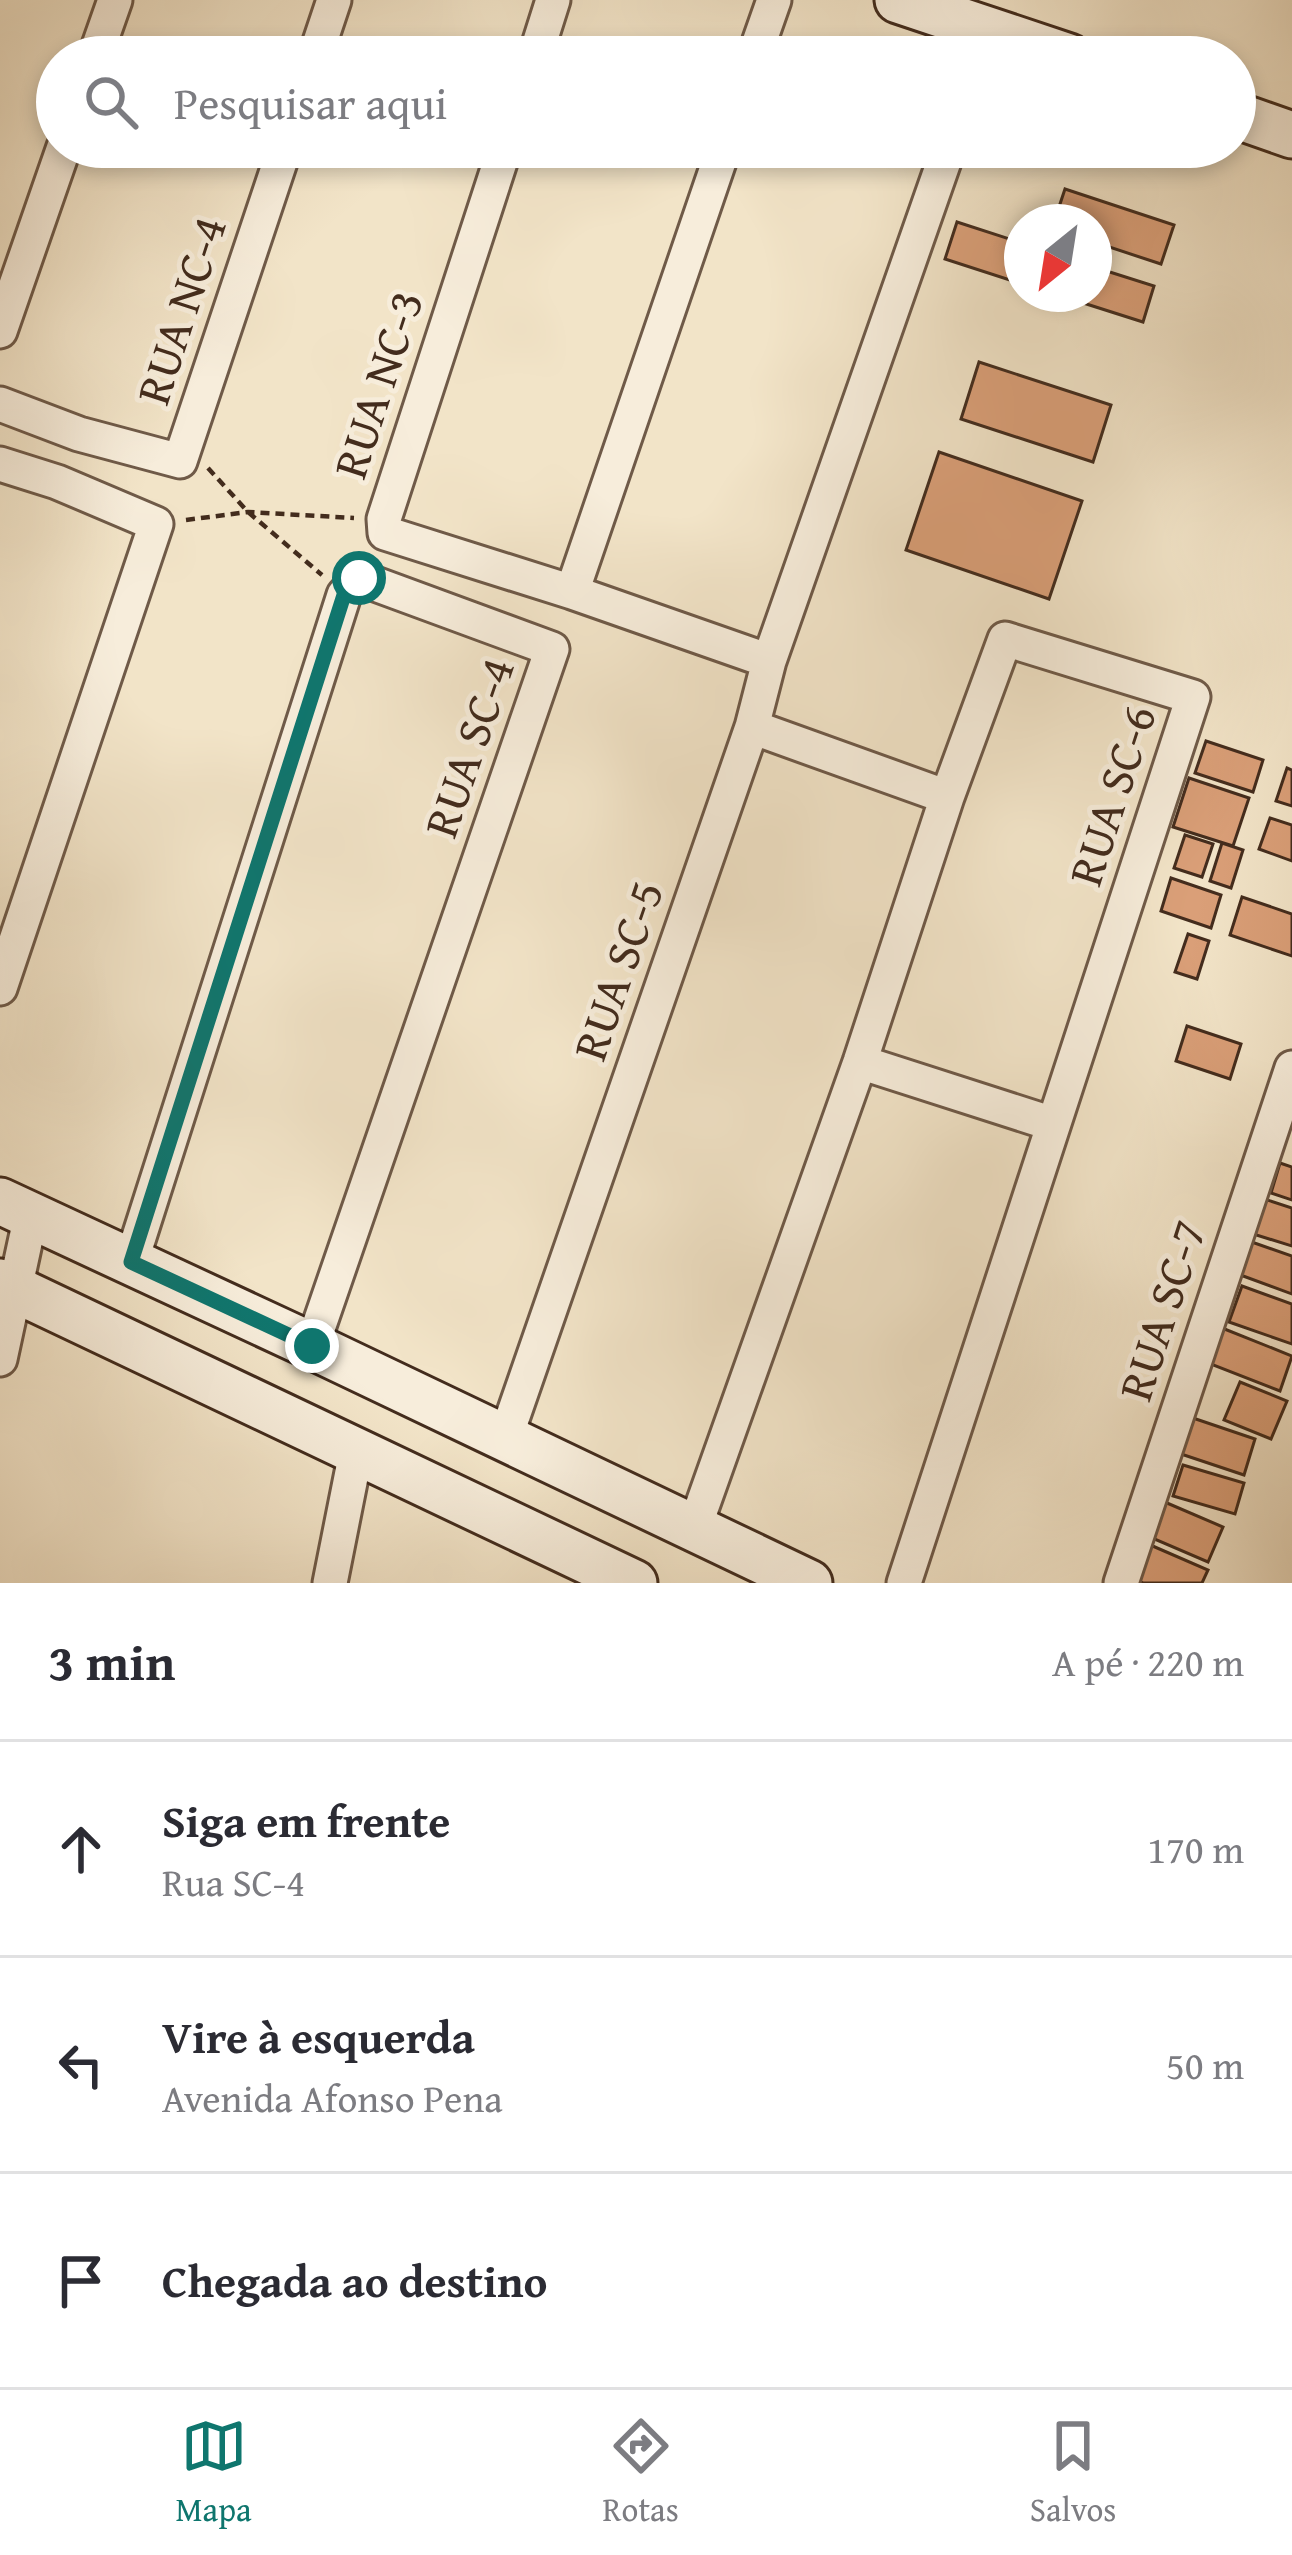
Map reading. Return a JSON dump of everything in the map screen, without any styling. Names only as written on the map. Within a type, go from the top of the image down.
[{"type":"street","points":[[102,36],[115,0]]},
{"type":"street","points":[[322,36],[334,0]]},
{"type":"street","points":[[542,36],[553,0]]},
{"type":"street","points":[[761,36],[774,0]]},
{"type":"street","points":[[898,0],[972,36]]},
{"type":"street","points":[[1256,122],[1292,135]]},
{"type":"street","points":[[0,331],[57,168]]},
{"type":"street","name":"RUA NC-4","points":[[0,404],[79,434],[180,461],[278,168]]},
{"type":"street","name":"RUA NC-3","points":[[498,168],[384,519],[385,533],[769,661]]},
{"type":"street","points":[[572,592],[717,168]]},
{"type":"street","points":[[942,168],[769,661],[752,728],[946,797]]},
{"type":"street","points":[[0,464],[57,482],[156,524],[0,988]]},
{"type":"street","name":"RUA SC-4","points":[[312,1346],[552,649],[359,578],[344,595]]},
{"type":"street","points":[[131,1262],[344,595]]},
{"type":"street","name":"RUA SC-6","points":[[694,1529],[1005,639],[1193,697],[904,1583]]},
{"type":"street","name":"RUA SC-5","points":[[505,1439],[752,728]]},
{"type":"street","points":[[860,1062],[1053,1124]]},
{"type":"street","name":"RUA SC-7","points":[[1121,1583],[1292,1067]]},
{"type":"street","points":[[0,1359],[16,1208],[808,1583]]},
{"type":"street","points":[[7,1285],[634,1583]]},
{"type":"street","points":[[330,1583],[356,1452]]},
{"type":"path","points":[[186,442],[248,512],[344,595]]},
{"type":"path","points":[[156,524],[248,512],[384,519]]},
{"type":"building","points":[[1065,189],[1110,204],[1060,204]]},
{"type":"building","points":[[1112,205],[1174,225],[1161,264],[1112,248]]},
{"type":"building","points":[[957,222],[1004,237],[1004,278],[945,259]]},
{"type":"building","points":[[1112,273],[1154,286],[1143,322],[1112,312]]},
{"type":"building","points":[[979,362],[1111,405],[1093,462],[961,419]]},
{"type":"building","points":[[939,452],[1082,501],[1049,599],[906,550]]},
{"type":"building","points":[[1206,741],[1263,760],[1253,792],[1195,773]]},
{"type":"building","points":[[1287,768],[1292,770],[1292,806],[1276,801]]},
{"type":"building","points":[[1189,778],[1249,798],[1233,846],[1173,827]]},
{"type":"building","points":[[1270,818],[1292,825],[1292,861],[1259,849]]},
{"type":"building","points":[[1185,835],[1213,844],[1202,877],[1174,868]]},
{"type":"building","points":[[1222,843],[1243,850],[1231,888],[1210,881]]},
{"type":"building","points":[[1171,878],[1221,895],[1211,928],[1161,911]]},
{"type":"building","points":[[1242,897],[1292,914],[1292,956],[1230,935]]},
{"type":"building","points":[[1188,934],[1209,941],[1197,979],[1175,972]]},
{"type":"building","points":[[1187,1026],[1241,1044],[1230,1079],[1176,1061]]},
{"type":"building","points":[[1280,1163],[1292,1167],[1292,1200],[1271,1193]]},
{"type":"building","points":[[1261,1198],[1292,1208],[1292,1246],[1250,1233]]},
{"type":"building","points":[[1246,1240],[1292,1256],[1292,1294],[1235,1273]]},
{"type":"building","points":[[1242,1286],[1292,1304],[1292,1344],[1229,1322]]},
{"type":"building","points":[[1222,1328],[1292,1356],[1280,1391],[1208,1363]]},
{"type":"building","points":[[1240,1382],[1287,1401],[1271,1439],[1224,1420]]},
{"type":"building","points":[[1187,1416],[1255,1439],[1244,1475],[1175,1452]]},
{"type":"building","points":[[1183,1465],[1244,1483],[1235,1514],[1173,1496]]},
{"type":"building","points":[[1160,1500],[1223,1527],[1208,1562],[1145,1535]]},
{"type":"building","points":[[1148,1544],[1208,1570],[1202,1583],[1133,1579]]},
{"type":"route","points":[[312,1346],[131,1262],[344,595],[359,578]]}]
